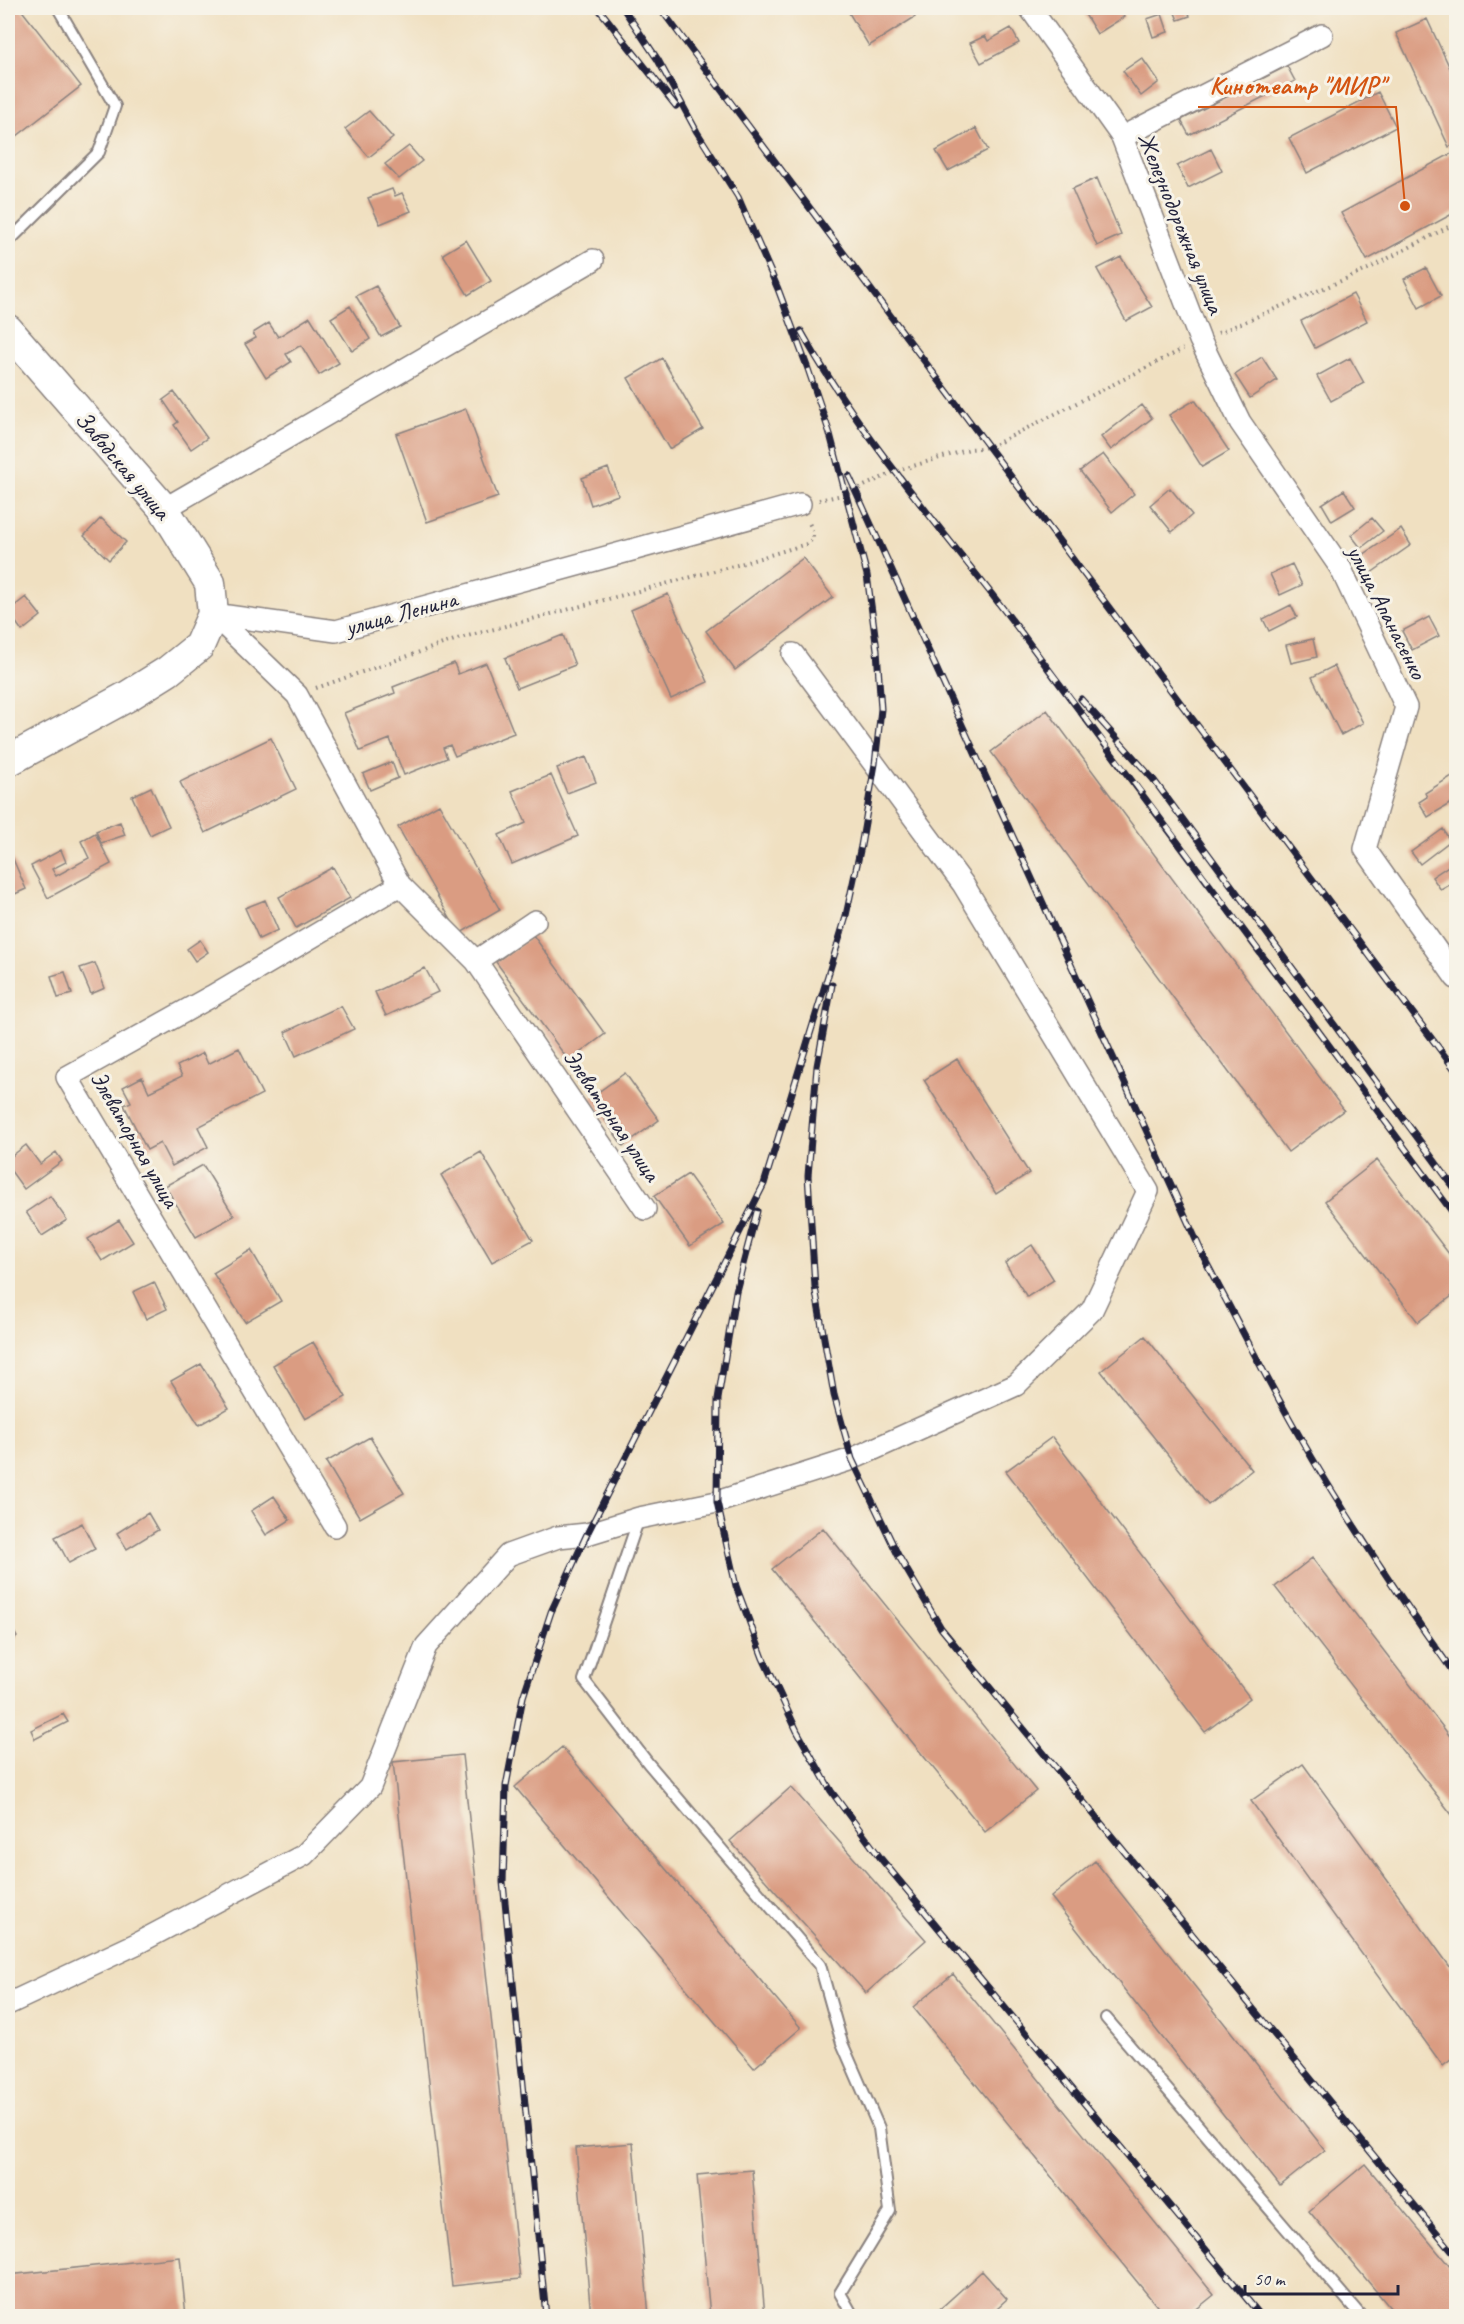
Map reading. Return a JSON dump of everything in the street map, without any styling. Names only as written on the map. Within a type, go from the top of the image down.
[{"type":"main road","name":"Заводская улица","points":[[8,330],[164,509],[210,583],[213,614]]},
{"type":"main road","points":[[8,761],[168,672],[199,646],[213,614]]},
{"type":"street","name":"Железнодорожная улица","points":[[1030,8],[1122,137],[1200,340]]},
{"type":"street","points":[[1122,137],[1322,35]]},
{"type":"street","points":[[164,509],[593,260]]},
{"type":"street","name":"улица Апанасенко","points":[[1200,340],[1240,422],[1340,567],[1406,707],[1365,849],[1456,978]]},
{"type":"street","name":"улица Ленина","points":[[213,614],[336,631],[800,504]]},
{"type":"street","name":"Элеваторная улица","points":[[213,614],[297,695],[400,885],[476,961],[645,1209]]},
{"type":"street","points":[[8,2004],[136,1944],[304,1855],[370,1787],[426,1646],[508,1555],[558,1537],[587,1534],[639,1518],[717,1502],[852,1459],[1016,1385],[1092,1310],[1148,1191],[963,884],[793,654]]},
{"type":"street","name":"Элеваторная улица","points":[[334,1526],[67,1077],[212,996],[400,885]]},
{"type":"street","points":[[476,961],[535,921]]},
{"type":"lane","points":[[8,242],[99,152],[115,106],[58,8]]},
{"type":"lane","points":[[639,1518],[584,1680],[648,1763],[820,1965],[842,2043],[879,2128],[890,2211],[840,2293],[853,2316]]},
{"type":"lane","points":[[1106,2018],[1361,2316]]},
{"type":"path","points":[[297,695],[460,638],[806,544],[813,539],[813,531],[800,504],[847,494],[896,471],[970,449],[990,447],[1200,340],[1362,272],[1456,223]]},
{"type":"building","points":[[8,8],[20,8],[81,86],[8,143]]},
{"type":"building","points":[[857,8],[909,8],[915,17],[869,46],[849,13]]},
{"type":"building","points":[[1089,8],[1119,8],[1124,17],[1097,34],[1083,11]]},
{"type":"building","points":[[1173,8],[1187,8],[1190,16],[1178,20]]},
{"type":"building","points":[[1162,14],[1168,32],[1153,37],[1147,19]]},
{"type":"building","points":[[1427,19],[1456,81],[1456,143],[1449,147],[1396,33]]},
{"type":"building","points":[[1011,28],[1019,43],[981,63],[970,43],[985,36],[988,41]]},
{"type":"building","points":[[1142,58],[1159,82],[1141,96],[1123,71]]},
{"type":"building","points":[[1287,66],[1295,81],[1189,135],[1181,120]]},
{"type":"building","points":[[1378,92],[1396,127],[1307,173],[1289,138]]},
{"type":"building","points":[[369,111],[393,138],[369,157],[345,129]]},
{"type":"building","points":[[976,128],[988,150],[948,171],[936,151]]},
{"type":"building","points":[[409,146],[422,161],[399,179],[385,164]]},
{"type":"building","points":[[1211,149],[1222,171],[1188,188],[1177,166]]},
{"type":"building","points":[[1456,151],[1456,212],[1367,260],[1341,213]]},
{"type":"building","points":[[1097,178],[1121,235],[1097,246],[1072,189]]},
{"type":"building","points":[[392,189],[395,196],[402,193],[411,211],[380,224],[368,198]]},
{"type":"building","points":[[466,240],[491,281],[468,295],[443,254]]},
{"type":"building","points":[[1121,257],[1152,307],[1126,321],[1097,269]]},
{"type":"building","points":[[1426,268],[1441,296],[1419,308],[1404,279]]},
{"type":"building","points":[[376,286],[400,327],[381,337],[356,296]]},
{"type":"building","points":[[1353,294],[1367,321],[1315,348],[1301,321]]},
{"type":"building","points":[[350,306],[370,339],[352,351],[331,318]]},
{"type":"building","points":[[310,317],[339,363],[319,375],[301,345],[286,354],[291,362],[266,378],[245,344],[256,338],[253,333],[269,323],[278,337]]},
{"type":"building","points":[[1262,357],[1277,380],[1250,398],[1235,375]]},
{"type":"building","points":[[662,358],[703,429],[669,449],[628,378]]},
{"type":"building","points":[[1350,358],[1364,383],[1331,401],[1317,376]]},
{"type":"building","points":[[174,392],[207,438],[191,449],[174,425],[178,422],[163,400]]},
{"type":"building","points":[[1195,400],[1229,451],[1202,467],[1169,415]]},
{"type":"building","points":[[1142,405],[1152,418],[1111,450],[1101,437]]},
{"type":"building","points":[[466,409],[498,497],[427,522],[396,434]]},
{"type":"building","points":[[1103,454],[1134,494],[1112,512],[1080,471]]},
{"type":"building","points":[[608,468],[618,495],[591,505],[582,478]]},
{"type":"building","points":[[1170,488],[1192,515],[1172,532],[1150,505]]},
{"type":"building","points":[[1344,490],[1355,507],[1332,521],[1322,504]]},
{"type":"building","points":[[101,518],[126,542],[109,560],[84,536]]},
{"type":"building","points":[[1372,518],[1383,531],[1361,548],[1351,535]]},
{"type":"building","points":[[1401,529],[1411,545],[1371,573],[1360,557]]},
{"type":"building","points":[[803,558],[833,597],[735,670],[706,631]]},
{"type":"building","points":[[1292,564],[1302,585],[1280,595],[1270,574]]},
{"type":"building","points":[[668,594],[708,682],[671,699],[631,610]]},
{"type":"building","points":[[26,597],[41,616],[22,631],[8,611]]},
{"type":"building","points":[[1291,605],[1297,617],[1269,631],[1263,619]]},
{"type":"building","points":[[1429,617],[1439,636],[1412,650],[1402,631]]},
{"type":"building","points":[[563,635],[575,665],[517,688],[505,658]]},
{"type":"building","points":[[1313,639],[1317,657],[1291,663],[1286,645]]},
{"type":"building","points":[[454,663],[458,674],[486,663],[514,733],[455,756],[450,745],[443,748],[447,758],[404,775],[390,739],[360,751],[344,713],[395,693],[393,687]]},
{"type":"building","points":[[1334,666],[1363,723],[1341,735],[1312,677]]},
{"type":"building","points":[[1047,710],[1344,1110],[1288,1152],[991,752]]},
{"type":"building","points":[[271,738],[296,789],[205,833],[180,782]]},
{"type":"building","points":[[586,757],[596,782],[567,793],[557,768]]},
{"type":"building","points":[[392,762],[398,778],[370,790],[363,774]]},
{"type":"building","points":[[1455,774],[1456,800],[1428,817],[1419,802],[1427,797],[1425,793]]},
{"type":"building","points":[[551,775],[578,836],[512,864],[499,835],[526,823],[512,791]]},
{"type":"building","points":[[151,787],[169,826],[150,835],[132,796]]},
{"type":"building","points":[[439,804],[500,910],[459,934],[398,827]]},
{"type":"building","points":[[120,822],[125,835],[101,843],[96,831]]},
{"type":"building","points":[[1443,829],[1450,841],[1420,864],[1411,852]]},
{"type":"building","points":[[95,833],[111,864],[48,898],[31,866],[61,850],[66,862],[52,869],[56,876],[89,858],[81,841]]},
{"type":"building","points":[[13,859],[26,889],[8,897],[8,861]]},
{"type":"building","points":[[1456,861],[1456,881],[1441,890],[1432,877]]},
{"type":"building","points":[[333,867],[350,898],[296,928],[279,897]]},
{"type":"building","points":[[265,900],[278,930],[259,939],[245,908]]},
{"type":"building","points":[[533,935],[605,1034],[569,1061],[496,962]]},
{"type":"building","points":[[200,940],[208,952],[195,961],[187,949]]},
{"type":"building","points":[[95,963],[105,988],[91,994],[80,968]]},
{"type":"building","points":[[425,968],[438,992],[386,1016],[375,992]]},
{"type":"building","points":[[65,972],[72,994],[58,998],[51,976]]},
{"type":"building","points":[[341,1006],[354,1029],[296,1056],[285,1032]]},
{"type":"building","points":[[239,1048],[262,1094],[198,1127],[208,1147],[172,1166],[160,1143],[147,1150],[124,1105],[131,1102],[123,1087],[142,1077],[149,1092],[182,1076],[177,1066],[203,1053],[208,1064]]},
{"type":"building","points":[[957,1059],[1029,1173],[996,1194],[924,1080]]},
{"type":"building","points":[[625,1073],[659,1120],[623,1146],[590,1098]]},
{"type":"building","points":[[26,1145],[40,1164],[56,1152],[62,1161],[24,1189],[8,1167],[8,1159]]},
{"type":"building","points":[[481,1152],[533,1240],[492,1262],[441,1175]]},
{"type":"building","points":[[1377,1160],[1456,1263],[1456,1293],[1418,1322],[1325,1201]]},
{"type":"building","points":[[203,1165],[234,1216],[196,1237],[165,1186]]},
{"type":"building","points":[[688,1174],[724,1224],[690,1246],[654,1196]]},
{"type":"building","points":[[50,1196],[67,1220],[42,1236],[26,1212]]},
{"type":"building","points":[[119,1220],[133,1242],[102,1261],[88,1239]]},
{"type":"building","points":[[1032,1245],[1054,1280],[1027,1297],[1005,1263]]},
{"type":"building","points":[[251,1250],[281,1301],[245,1322],[213,1273]]},
{"type":"building","points":[[154,1282],[167,1309],[146,1319],[133,1292]]},
{"type":"building","points":[[1145,1336],[1252,1470],[1208,1505],[1101,1371]]},
{"type":"building","points":[[313,1342],[346,1397],[305,1419],[273,1365]]},
{"type":"building","points":[[201,1364],[229,1408],[199,1425],[171,1381]]},
{"type":"building","points":[[370,1437],[404,1493],[360,1518],[326,1462]]},
{"type":"building","points":[[1052,1437],[1250,1698],[1205,1732],[1006,1471]]},
{"type":"building","points":[[274,1496],[290,1520],[266,1535],[251,1511]]},
{"type":"building","points":[[148,1513],[158,1530],[127,1549],[117,1533]]},
{"type":"building","points":[[82,1523],[95,1549],[69,1563],[55,1537]]},
{"type":"building","points":[[823,1528],[1036,1791],[985,1832],[772,1569]]},
{"type":"building","points":[[1312,1558],[1456,1744],[1456,1820],[1275,1587]]},
{"type":"building","points":[[8,1621],[17,1637],[8,1644]]},
{"type":"building","points":[[63,1714],[68,1722],[35,1739],[31,1730]]},
{"type":"building","points":[[562,1747],[801,2028],[754,2068],[515,1787]]},
{"type":"building","points":[[462,1755],[520,2279],[452,2286],[393,1762]]},
{"type":"building","points":[[1303,1764],[1456,1975],[1456,2056],[1443,2066],[1251,1801]]},
{"type":"building","points":[[791,1787],[926,1940],[866,1993],[730,1841]]},
{"type":"building","points":[[1095,1861],[1325,2150],[1280,2186],[1051,1897]]},
{"type":"building","points":[[953,1974],[1214,2295],[1188,2316],[1165,2316],[913,2007]]},
{"type":"building","points":[[633,2143],[649,2316],[591,2316],[576,2148]]},
{"type":"building","points":[[1365,2164],[1456,2274],[1456,2316],[1397,2316],[1309,2211]]},
{"type":"building","points":[[752,2170],[765,2316],[710,2316],[697,2175]]},
{"type":"building","points":[[180,2257],[186,2316],[8,2316],[8,2275]]},
{"type":"building","points":[[982,2271],[1007,2299],[988,2316],[932,2316]]},
{"type":"railway","points":[[598,8],[676,106]]},
{"type":"railway","points":[[546,2316],[503,1882],[506,1786],[523,1697],[551,1612],[587,1534],[764,1184],[845,920],[875,764],[881,709],[877,650],[867,575],[830,434],[808,369],[778,289],[738,197],[697,132],[658,60],[623,8]]},
{"type":"railway","points":[[660,8],[1456,1071]]},
{"type":"railway","points":[[801,331],[825,372],[879,450],[1080,711],[1456,1217]]},
{"type":"railway","points":[[849,476],[1207,1264],[1315,1463],[1408,1608],[1456,1676]]},
{"type":"railway","points":[[1081,699],[1153,779],[1456,1190]]},
{"type":"railway","points":[[832,985],[817,1066],[808,1176],[815,1287],[834,1395],[852,1459],[898,1555],[941,1628],[1456,2256]]},
{"type":"railway","points":[[757,1211],[736,1291],[718,1399],[717,1502],[736,1586],[763,1658],[797,1731],[831,1791],[882,1860],[1261,2316]]},
{"type":"place","name":"Кинотеатр \"МИР\"","points":[[1405,206]]}]
